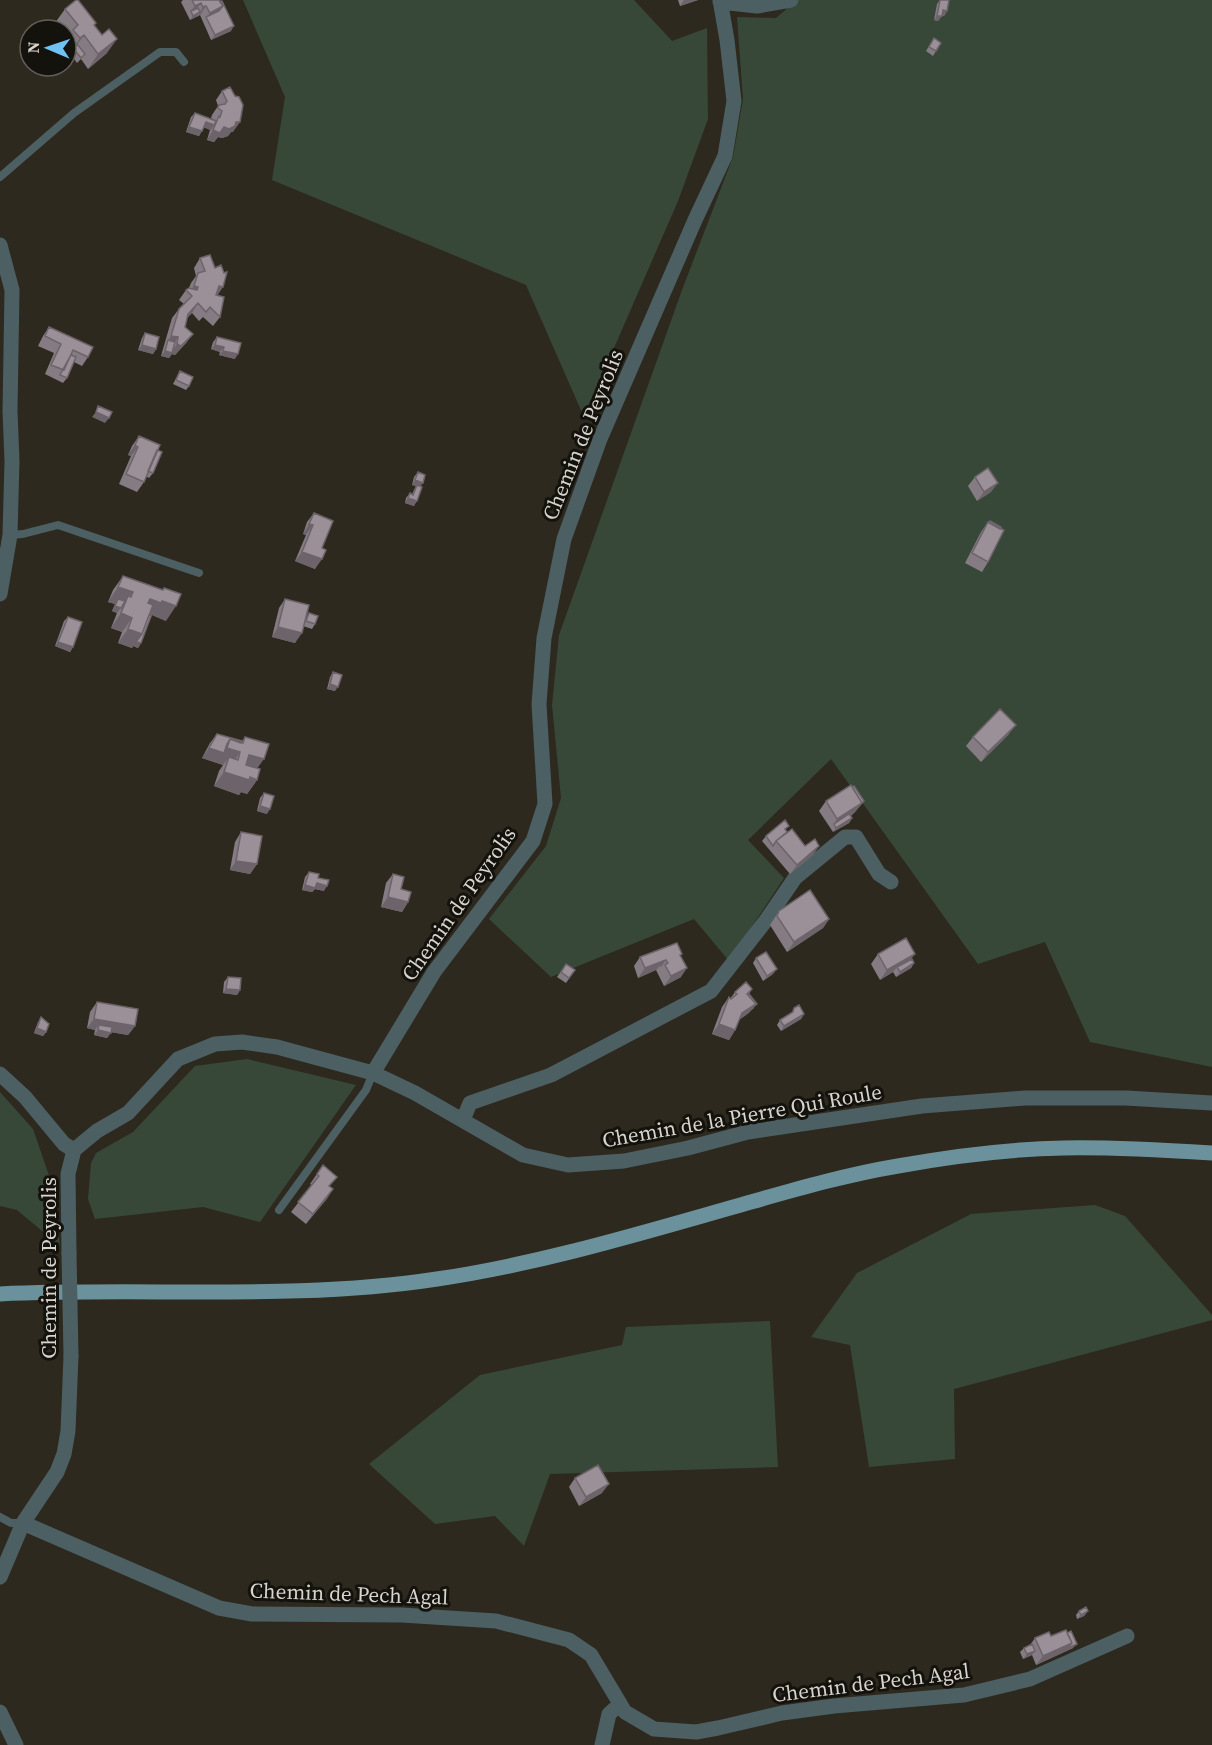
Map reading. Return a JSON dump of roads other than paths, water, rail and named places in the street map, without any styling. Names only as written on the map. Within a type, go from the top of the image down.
[{"type":"main road","points":[[0,1294],[260,1292],[346,1289],[436,1279],[525,1263],[812,1185],[898,1166],[988,1153],[1064,1148],[1212,1153]]},
{"type":"street","points":[[720,1],[757,6],[791,0]]},
{"type":"street","name":"Chemin de Peyrolis","points":[[0,1577],[23,1523],[57,1472],[64,1454],[68,1431],[71,1356],[68,1174],[74,1150],[97,1131],[128,1113],[178,1059],[215,1044],[242,1042],[277,1047],[373,1073],[434,972],[533,841],[545,804],[539,704],[544,638],[564,540],[600,439],[725,156],[734,101],[720,1]]},
{"type":"street","points":[[0,244],[12,290],[9,411],[12,461],[10,535],[0,594]]},
{"type":"street","points":[[463,1120],[470,1103],[551,1075],[711,991],[767,919],[795,878],[845,837],[856,837],[879,874],[891,882]]},
{"type":"street","name":"Chemin de la Pierre Qui Roule","points":[[373,1073],[415,1093],[523,1155],[568,1165],[624,1161],[748,1132],[922,1106],[1025,1098],[1126,1098],[1212,1103]]},
{"type":"street","points":[[0,1074],[26,1097],[64,1144],[74,1150]]},
{"type":"street","name":"Chemin de Pech Agal","points":[[23,1523],[219,1608],[252,1614],[402,1615],[496,1621],[570,1640],[591,1655],[625,1712],[654,1729],[696,1732],[782,1713],[834,1706],[964,1695],[1030,1679],[1127,1636]]},
{"type":"street","points":[[602,1745],[609,1714],[620,1704]]},
{"type":"street","points":[[0,1712],[16,1745]]},
{"type":"lane","points":[[0,177],[74,112],[160,52],[176,52],[184,62]]},
{"type":"lane","points":[[10,535],[58,525],[199,573]]},
{"type":"lane","points":[[279,1210],[366,1090],[373,1073]]},
{"type":"lane","points":[[0,1517],[11,1522],[23,1523]]}]
